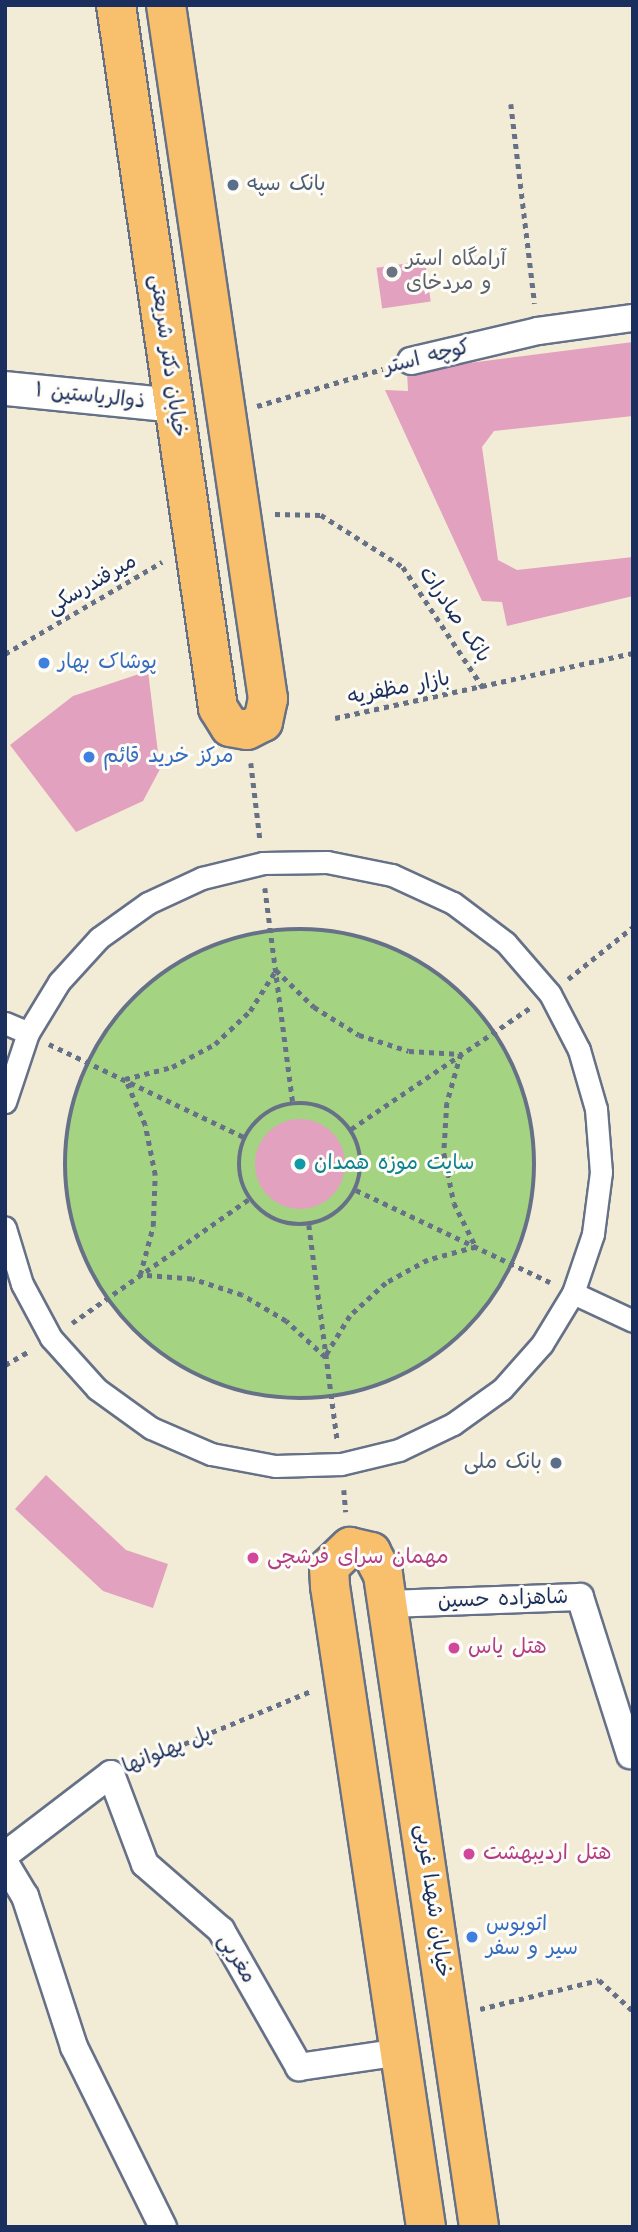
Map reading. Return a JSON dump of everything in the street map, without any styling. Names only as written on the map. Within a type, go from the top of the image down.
[{"type":"main road","name":"خیابان دکتر شریعتی","points":[[116,5],[195,543],[233,719]]},
{"type":"main road","points":[[166,5],[268,699],[262,722],[233,719]]},
{"type":"main road","points":[[163,330],[212,320]]},
{"type":"main road","points":[[385,1590],[371,1552],[350,1547],[329,1567],[426,2227]]},
{"type":"main road","name":"خیابان شهدا غربی","points":[[385,1590],[479,2227]]},
{"type":"street","name":"کوچه استر","points":[[411,361],[538,331],[633,318]]},
{"type":"street","name":"ذوالریاستین ۱","points":[[5,388],[174,405]]},
{"type":"street","points":[[5,1102],[28,1033],[59,982],[99,938],[148,903],[202,878],[263,863],[327,862],[392,875],[453,903],[506,943],[550,995],[579,1050],[596,1109],[601,1172],[593,1234],[573,1293],[542,1344],[502,1389],[473,1410],[399,1450],[341,1464],[275,1466],[211,1454],[150,1428],[97,1389],[51,1338],[22,1284],[5,1228]]},
{"type":"street","points":[[5,1023],[28,1033]]},
{"type":"street","points":[[573,1293],[633,1321]]},
{"type":"street","name":"شاهزاده حسین","points":[[385,1590],[580,1597],[630,1755]]},
{"type":"street","name":"پل پهلوانها","points":[[5,1855],[111,1774]]},
{"type":"street","name":"مغربی","points":[[111,1774],[145,1864],[221,1930],[299,2067],[401,2052]]},
{"type":"street","points":[[5,1863],[25,1896],[74,2047],[163,2227]]},
{"type":"path","points":[[511,104],[538,331]]},
{"type":"path","name":"کوچه استر","points":[[226,415],[411,361]]},
{"type":"path","name":"بانک صادرات","points":[[240,515],[321,515],[403,567],[484,689]]},
{"type":"path","name":"میرفندرسکی","points":[[5,654],[195,543]]},
{"type":"path","name":"بازار مظفریه","points":[[335,718],[484,689],[633,653]]},
{"type":"path","points":[[233,719],[263,863],[293,1102]]},
{"type":"path","points":[[351,1129],[550,995],[633,927]]},
{"type":"path","points":[[322,929],[372,939],[408,955],[461,992],[495,1031],[524,1098],[535,1170],[528,1218],[513,1265],[488,1305],[438,1354],[376,1387],[330,1398],[278,1399],[228,1389],[181,1368],[139,1338],[106,1298],[82,1255],[68,1207],[64,1158],[71,1109],[88,1062],[112,1022],[144,987],[182,960],[214,945],[270,930],[322,929]]},
{"type":"path","points":[[275,970],[314,1007],[359,1035],[409,1051],[461,1054]]},
{"type":"path","points":[[125,1079],[172,1067],[215,1044],[250,1011],[275,970]]},
{"type":"path","points":[[28,1033],[244,1137]]},
{"type":"path","points":[[461,1054],[447,1103],[444,1153],[454,1203],[476,1247]]},
{"type":"path","points":[[125,1079],[145,1125],[155,1175],[153,1226],[140,1275]]},
{"type":"path","points":[[293,1102],[326,1108],[351,1129],[361,1159],[356,1190],[337,1213],[309,1225],[275,1221],[249,1199],[238,1168],[244,1137],[264,1113],[293,1102]]},
{"type":"path","points":[[356,1190],[573,1293]]},
{"type":"path","points":[[5,1365],[51,1338],[249,1199]]},
{"type":"path","points":[[309,1225],[350,1547]]},
{"type":"path","points":[[325,1357],[350,1316],[386,1283],[428,1260],[476,1247]]},
{"type":"path","points":[[140,1275],[192,1279],[242,1295],[286,1321],[325,1357]]},
{"type":"path","name":"پل پهلوانها","points":[[111,1774],[347,1676]]},
{"type":"path","points":[[449,2017],[599,1980],[633,2011]]},
{"type":"green space","points":[[300,929],[346,934],[390,947],[431,969],[466,998],[495,1033],[517,1074],[530,1118],[535,1164],[530,1210],[517,1254],[495,1295],[466,1330],[431,1359],[390,1381],[346,1394],[300,1399],[254,1394],[210,1381],[169,1359],[134,1330],[105,1295],[83,1254],[70,1210],[65,1164],[70,1118],[83,1074],[105,1033],[134,998],[169,969],[210,947],[254,934]]},
{"type":"building","name":"آرامگاه استر و مردخای","points":[[425,261],[431,302],[382,308],[376,268]]},
{"type":"building","points":[[633,342],[633,416],[494,431],[482,447],[498,560],[517,570],[633,557],[633,596],[507,626],[502,602],[482,601],[385,390],[408,391],[407,371]]},
{"type":"building","name":"مرکز خرید قائم","points":[[148,671],[160,769],[143,801],[76,832],[10,745],[73,696]]},
{"type":"building","name":"سایت موزه همدان","points":[[300,1119],[317,1123],[332,1132],[341,1147],[345,1164],[341,1181],[332,1196],[317,1205],[300,1209],[283,1205],[268,1196],[259,1181],[255,1164],[259,1147],[268,1132],[283,1123]]},
{"type":"building","points":[[46,1475],[126,1550],[168,1564],[153,1608],[103,1591],[15,1509]]},
{"type":"place","name":"بانک سپه","points":[[233,185]]},
{"type":"place","name":"آرامگاه استر و مردخای","points":[[392,272]]},
{"type":"place","name":"پوشاک بهار","points":[[44,663]]},
{"type":"place","name":"مرکز خرید قائم","points":[[89,757]]},
{"type":"place","name":"سایت موزه همدان","points":[[300,1164]]},
{"type":"place","name":"بانک ملی","points":[[556,1463]]},
{"type":"place","name":"مهمان سرای فرشچی","points":[[253,1558]]},
{"type":"place","name":"هتل یاس","points":[[454,1648]]},
{"type":"place","name":"هتل اردیبهشت","points":[[469,1854]]},
{"type":"place","name":"اتوبوس سیر و سفر","points":[[472,1937]]}]
